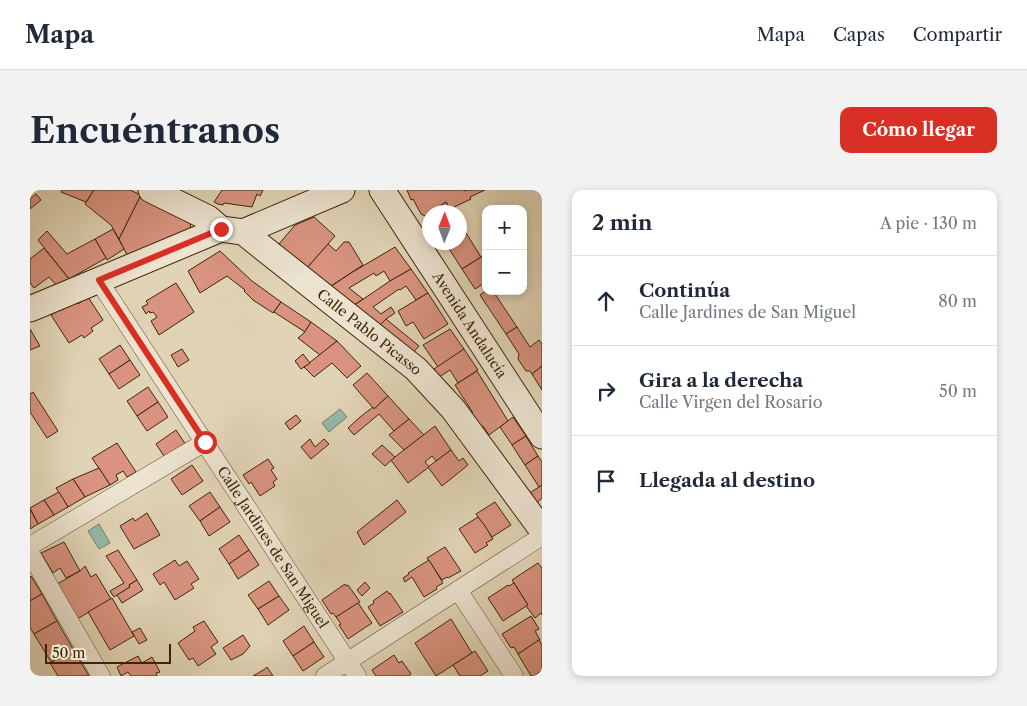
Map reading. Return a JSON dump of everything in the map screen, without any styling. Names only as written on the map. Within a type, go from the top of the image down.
[{"type":"street","name":"Calle Pablo Picasso","points":[[151,190],[232,231],[416,369],[453,408],[542,530]]},
{"type":"street","points":[[30,309],[99,280],[342,190]]},
{"type":"street","name":"Avenida Andalucía","points":[[382,190],[542,436]]},
{"type":"street","name":"Calle Jardines de San Miguel","points":[[99,280],[353,669]]},
{"type":"street","points":[[30,546],[205,442]]},
{"type":"street","points":[[325,676],[353,669],[458,590],[542,536]]},
{"type":"street","points":[[30,553],[101,676]]},
{"type":"street","points":[[458,590],[514,676]]},
{"type":"shaded area","points":[[340,409],[347,417],[329,432],[322,423]]},
{"type":"shaded area","points":[[99,524],[110,543],[99,549],[88,531]]},
{"type":"building","points":[[62,190],[94,190],[86,202],[61,192]]},
{"type":"building","points":[[94,190],[130,190],[141,195],[119,239],[111,225],[85,204]]},
{"type":"building","points":[[222,190],[263,190],[260,196],[257,194],[252,207],[224,203],[223,205],[214,202]]},
{"type":"building","points":[[407,190],[485,190],[458,205],[448,205],[446,202],[442,205],[422,205],[422,214],[413,199],[411,200]]},
{"type":"building","points":[[36,194],[41,200],[30,209],[30,199]]},
{"type":"building","points":[[141,195],[191,220],[190,231],[128,257],[119,239]]},
{"type":"building","points":[[314,217],[335,236],[307,268],[279,244],[295,225]]},
{"type":"building","points":[[113,229],[124,249],[107,260],[95,239]]},
{"type":"building","points":[[47,231],[67,254],[95,239],[106,258],[69,279],[38,240]]},
{"type":"building","points":[[467,235],[481,257],[462,269],[450,250],[467,250]]},
{"type":"building","points":[[344,242],[349,242],[363,265],[328,288],[306,269],[328,244],[336,251]]},
{"type":"building","points":[[395,247],[411,269],[390,281],[384,271],[376,276],[374,273],[349,288],[363,299],[353,306],[330,287],[351,273]]},
{"type":"building","points":[[44,248],[69,279],[58,287],[49,277],[34,288],[30,283],[30,259]]},
{"type":"building","points":[[220,251],[252,281],[281,302],[273,313],[253,300],[245,290],[227,276],[200,293],[188,271]]},
{"type":"building","points":[[482,257],[482,285],[475,289],[462,269]]},
{"type":"building","points":[[411,269],[428,293],[416,300],[406,286],[399,289],[373,307],[381,314],[391,307],[395,313],[378,327],[353,306],[390,281]]},
{"type":"building","points":[[176,283],[194,312],[159,335],[151,321],[157,317],[153,312],[150,313],[149,311],[146,314],[142,307],[148,304],[146,301]]},
{"type":"building","points":[[428,293],[448,324],[424,339],[413,322],[406,326],[398,311]]},
{"type":"building","points":[[480,295],[496,295],[517,327],[506,334]]},
{"type":"building","points":[[88,297],[103,320],[91,328],[93,331],[84,338],[82,335],[69,343],[51,315],[69,305],[77,302],[78,304]]},
{"type":"building","points":[[281,302],[311,322],[305,332],[274,312]]},
{"type":"building","points":[[386,319],[419,346],[411,355],[378,327]]},
{"type":"building","points":[[311,322],[337,341],[320,355],[298,338],[304,333]]},
{"type":"building","points":[[517,327],[530,347],[539,340],[542,344],[542,366],[532,374],[530,371],[526,371],[518,359],[519,354],[506,334]]},
{"type":"building","points":[[30,329],[40,346],[30,350]]},
{"type":"building","points":[[450,329],[464,349],[438,367],[423,345]]},
{"type":"building","points":[[337,341],[361,366],[347,378],[332,363],[314,377],[304,367]]},
{"type":"building","points":[[120,345],[130,360],[109,374],[99,359]]},
{"type":"building","points":[[182,349],[189,360],[178,367],[171,355]]},
{"type":"building","points":[[464,349],[478,370],[458,383],[450,370],[436,379],[428,373]]},
{"type":"building","points":[[303,354],[310,363],[301,369],[295,361]]},
{"type":"building","points":[[130,360],[140,375],[119,389],[109,374]]},
{"type":"building","points":[[542,366],[542,390],[532,374]]},
{"type":"building","points":[[477,371],[508,421],[489,435],[483,426],[480,428],[455,385]]},
{"type":"building","points":[[367,373],[388,396],[374,409],[353,385]]},
{"type":"building","points":[[148,387],[158,402],[137,416],[127,401]]},
{"type":"building","points":[[33,392],[58,431],[47,438],[30,412],[30,394]]},
{"type":"building","points":[[388,396],[409,419],[394,431],[379,414],[354,435],[348,428]]},
{"type":"building","points":[[158,402],[168,417],[147,431],[137,416]]},
{"type":"building","points":[[296,415],[301,421],[290,430],[285,423]]},
{"type":"building","points":[[513,417],[526,436],[512,445],[500,427]]},
{"type":"building","points":[[409,419],[424,435],[404,450],[389,435]]},
{"type":"building","points":[[435,426],[451,450],[436,461],[432,456],[425,462],[429,467],[408,483],[391,460]]},
{"type":"building","points":[[176,430],[186,445],[166,459],[156,444]]},
{"type":"building","points":[[526,436],[538,456],[525,465],[512,445]]},
{"type":"building","points":[[310,439],[315,447],[324,439],[329,444],[311,459],[301,447]]},
{"type":"building","points":[[117,443],[136,472],[127,477],[123,471],[116,475],[118,480],[110,485],[92,458]]},
{"type":"building","points":[[382,445],[395,457],[385,466],[372,454]]},
{"type":"building","points":[[451,450],[459,461],[463,458],[468,465],[442,486],[428,467]]},
{"type":"building","points":[[538,456],[542,462],[542,485],[539,487],[525,465]]},
{"type":"building","points":[[268,459],[274,468],[271,470],[277,479],[273,482],[275,486],[260,496],[251,482],[249,484],[243,475]]},
{"type":"building","points":[[192,465],[203,481],[182,495],[171,479]]},
{"type":"building","points":[[99,468],[110,485],[85,497],[73,479]]},
{"type":"building","points":[[73,479],[85,497],[68,507],[56,488]]},
{"type":"building","points":[[542,485],[542,498],[535,504],[528,494]]},
{"type":"building","points":[[59,492],[68,507],[54,515],[44,500]]},
{"type":"building","points":[[210,492],[220,507],[200,521],[189,506]]},
{"type":"building","points":[[44,500],[54,515],[38,524],[30,508]]},
{"type":"building","points":[[397,500],[406,512],[364,545],[357,532]]},
{"type":"building","points":[[495,502],[511,525],[492,537],[476,514]]},
{"type":"building","points":[[220,507],[230,522],[209,536],[200,521]]},
{"type":"building","points":[[30,509],[38,524],[30,529]]},
{"type":"building","points":[[147,513],[160,535],[134,549],[120,526],[133,518],[135,521]]},
{"type":"building","points":[[478,517],[493,539],[486,543],[488,545],[475,553],[459,529]]},
{"type":"building","points":[[239,535],[249,550],[229,564],[219,549]]},
{"type":"building","points":[[64,542],[80,571],[66,578],[60,568],[53,573],[41,553]]},
{"type":"building","points":[[445,547],[461,571],[442,580],[427,558]]},
{"type":"building","points":[[118,550],[137,580],[114,597],[110,591],[124,583],[106,556]]},
{"type":"building","points":[[249,550],[259,565],[238,579],[229,564]]},
{"type":"building","points":[[175,560],[179,566],[187,561],[199,579],[191,584],[194,588],[175,600],[164,582],[160,585],[153,574]]},
{"type":"building","points":[[429,560],[443,583],[424,597],[412,577],[405,582],[403,578]]},
{"type":"building","points":[[538,563],[542,568],[542,615],[541,613],[535,618],[512,580]]},
{"type":"building","points":[[85,566],[91,577],[96,574],[111,599],[77,619],[57,584],[80,571]]},
{"type":"building","points":[[30,577],[42,594],[30,601]]},
{"type":"building","points":[[137,580],[143,590],[122,603],[117,595]]},
{"type":"building","points":[[269,581],[279,596],[258,609],[248,595]]},
{"type":"building","points":[[365,582],[370,588],[362,596],[357,590]]},
{"type":"building","points":[[514,583],[528,605],[503,621],[488,598]]},
{"type":"building","points":[[345,584],[346,586],[348,585],[360,602],[336,617],[333,613],[331,614],[322,600]]},
{"type":"building","points":[[387,591],[403,612],[380,626],[368,607]]},
{"type":"building","points":[[42,594],[57,621],[34,634],[30,628],[30,601]]},
{"type":"building","points":[[279,596],[289,610],[268,625],[258,609]]},
{"type":"building","points":[[112,598],[134,636],[110,650],[88,612]]},
{"type":"building","points":[[358,603],[372,623],[348,639],[336,617]]},
{"type":"building","points":[[531,616],[539,629],[535,631],[540,640],[518,654],[514,647],[511,648],[502,634]]},
{"type":"building","points":[[451,619],[472,653],[436,676],[415,643]]},
{"type":"building","points":[[57,621],[73,649],[51,662],[34,634]]},
{"type":"building","points":[[204,621],[218,642],[211,647],[216,654],[198,666],[193,658],[189,660],[178,643],[195,631],[193,627]]},
{"type":"building","points":[[304,626],[314,642],[293,656],[283,641]]},
{"type":"building","points":[[140,628],[147,640],[139,644],[132,632]]},
{"type":"building","points":[[243,635],[250,646],[243,654],[231,660],[223,648]]},
{"type":"building","points":[[539,640],[542,645],[542,673],[541,671],[531,676],[518,654]]},
{"type":"building","points":[[314,642],[324,657],[303,671],[293,656]]},
{"type":"building","points":[[73,649],[89,676],[58,676],[50,663]]},
{"type":"building","points":[[475,651],[488,671],[480,676],[460,676],[453,665]]},
{"type":"building","points":[[394,655],[399,663],[402,661],[411,674],[409,676],[376,676],[372,670]]},
{"type":"building","points":[[138,656],[142,663],[152,657],[160,672],[156,673],[157,676],[131,676],[128,672],[121,676],[117,667]]},
{"type":"building","points":[[267,667],[273,676],[253,676],[265,669]]},
{"type":"route","points":[[205,442],[99,280],[221,229]]}]
